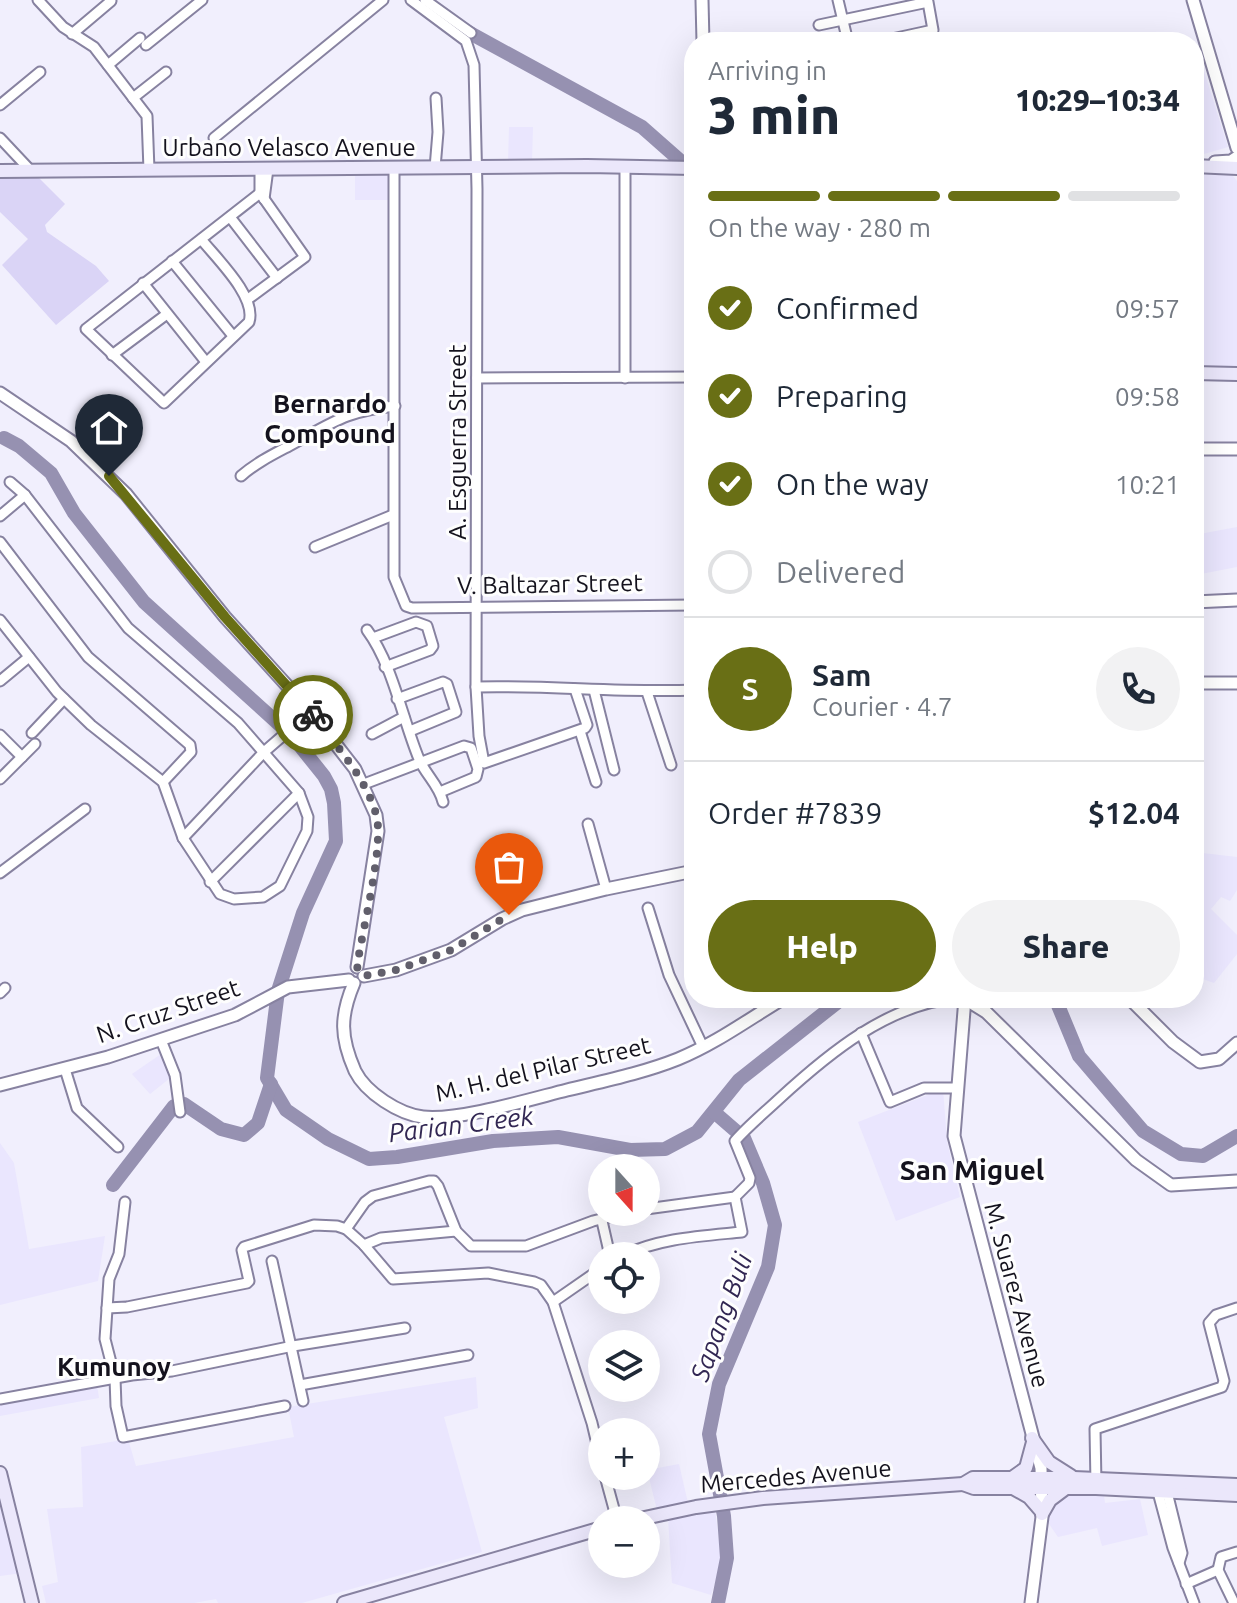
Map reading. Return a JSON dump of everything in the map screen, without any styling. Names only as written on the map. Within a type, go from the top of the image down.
[{"type":"main road","points":[[1204,166],[1237,168]]},
{"type":"main road","name":"Urbano Velasco Avenue","points":[[579,168],[684,170]]},
{"type":"main road","name":"Urbano Velasco Avenue","points":[[0,171],[684,170]]},
{"type":"main road","points":[[1204,373],[1237,374]]},
{"type":"main road","points":[[1032,1440],[1070,1482],[1050,1500],[1042,1513],[1013,1483],[1025,1470],[1032,1440]]},
{"type":"main road","points":[[0,1473],[32,1603]]},
{"type":"main road","name":"Mercedes Avenue","points":[[660,1515],[722,1503],[963,1484],[974,1488],[1013,1483],[1070,1482],[1237,1485]]},
{"type":"main road","name":"Mercedes Avenue","points":[[1096,1483],[1162,1492],[1237,1495]]},
{"type":"main road","points":[[344,1603],[373,1599],[588,1532]]},
{"type":"street","points":[[38,0],[72,34],[94,47],[147,116],[149,170]]},
{"type":"street","points":[[108,65],[202,0]]},
{"type":"street","points":[[214,138],[383,0]]},
{"type":"street","name":"A. Esguerra Street","points":[[411,0],[466,41],[474,65],[477,168],[476,687],[484,763],[580,731]]},
{"type":"street","points":[[425,0],[471,33]]},
{"type":"street","points":[[702,0],[703,32]]},
{"type":"street","points":[[838,0],[845,32]]},
{"type":"street","points":[[1193,0],[1203,32]]},
{"type":"street","points":[[72,34],[111,1]]},
{"type":"street","points":[[819,25],[928,2],[933,30],[924,32]]},
{"type":"street","points":[[1204,37],[1237,148]]},
{"type":"street","points":[[0,105],[40,72]]},
{"type":"street","points":[[133,98],[166,72]]},
{"type":"street","points":[[435,168],[438,132],[436,98]]},
{"type":"street","points":[[0,138],[31,171]]},
{"type":"street","points":[[1204,165],[1231,161],[1237,157]]},
{"type":"street","points":[[315,547],[393,515],[394,168]]},
{"type":"street","points":[[248,299],[305,257],[262,196],[264,169]]},
{"type":"street","points":[[625,171],[625,378]]},
{"type":"street","points":[[201,239],[248,299],[251,315],[249,322],[164,403],[86,329],[143,283],[201,239],[230,217],[262,196]]},
{"type":"street","points":[[230,217],[277,278]]},
{"type":"street","points":[[172,261],[233,336]]},
{"type":"street","points":[[143,283],[206,362]]},
{"type":"street","points":[[112,355],[167,314]]},
{"type":"street","points":[[477,378],[684,377]]},
{"type":"street","name":"M. H. del Pilar Street","points":[[1,396],[71,441],[109,476],[225,617],[310,711],[364,784],[376,815],[378,831],[356,977],[342,1014],[343,1032],[352,1063],[366,1087],[413,1116],[431,1118],[535,1098],[649,1069],[703,1047],[767,1008]]},
{"type":"street","points":[[241,476],[255,464],[325,424],[364,409],[395,406]]},
{"type":"street","points":[[1204,449],[1237,449]]},
{"type":"street","points":[[0,620],[64,699],[91,725],[163,782],[183,838],[223,897],[263,897],[275,891],[284,880],[307,831],[308,817],[299,793],[238,723],[128,628],[25,495],[10,482]]},
{"type":"street","points":[[0,516],[25,495]]},
{"type":"street","name":"V. Baltazar Street","points":[[393,515],[394,577],[406,606],[412,608],[684,605]]},
{"type":"street","points":[[0,542],[88,657],[190,745],[191,752],[163,782]]},
{"type":"street","points":[[1204,602],[1237,600]]},
{"type":"street","points":[[364,784],[419,761],[464,746],[471,748],[478,769],[476,777],[442,797],[419,761],[410,731],[370,634],[416,622],[427,626],[433,646],[430,650],[385,667]]},
{"type":"street","points":[[0,681],[29,657]]},
{"type":"street","points":[[397,699],[443,682],[447,684],[456,712],[410,731]]},
{"type":"street","points":[[1204,683],[1237,683]]},
{"type":"street","points":[[476,687],[684,690]]},
{"type":"street","points":[[575,689],[587,725],[580,731],[596,782]]},
{"type":"street","points":[[594,690],[614,770]]},
{"type":"street","points":[[647,692],[671,765]]},
{"type":"street","points":[[32,733],[64,699]]},
{"type":"street","points":[[183,838],[310,711]]},
{"type":"street","points":[[372,734],[404,717]]},
{"type":"street","points":[[0,735],[22,757]]},
{"type":"street","points":[[0,779],[35,744]]},
{"type":"street","points":[[210,882],[299,793]]},
{"type":"street","points":[[0,873],[85,809]]},
{"type":"street","points":[[588,824],[606,889]]},
{"type":"street","name":"N. Cruz Street","points":[[0,1085],[65,1069],[235,1015],[285,988],[396,970],[451,950],[522,910],[684,873]]},
{"type":"street","points":[[648,908],[669,975],[684,1007]]},
{"type":"street","points":[[685,1008],[703,1047]]},
{"type":"street","points":[[660,1207],[735,1197],[749,1183],[735,1141],[740,1135],[808,1073],[861,1033],[923,1008]]},
{"type":"street","name":"M. Suarez Avenue","points":[[961,1008],[954,1136],[1041,1483],[1042,1513],[1031,1603]]},
{"type":"street","points":[[979,1008],[1136,1160],[1171,1185],[1237,1181]]},
{"type":"street","points":[[1139,1008],[1173,1042],[1200,1062],[1219,1059],[1237,1043]]},
{"type":"street","points":[[861,1033],[890,1102],[924,1088],[957,1088]]},
{"type":"street","points":[[161,1040],[175,1075],[180,1108]]},
{"type":"street","points":[[65,1069],[77,1108],[118,1147]]},
{"type":"street","points":[[346,1229],[373,1196],[429,1181],[434,1181],[439,1188],[456,1231],[471,1246],[526,1246],[588,1223]]},
{"type":"street","points":[[660,1243],[742,1232],[735,1197]]},
{"type":"street","points":[[125,1202],[119,1254],[109,1279],[105,1339],[115,1378],[116,1406],[123,1437],[285,1406]]},
{"type":"street","points":[[107,1308],[127,1307],[248,1282],[243,1248],[314,1225],[328,1224],[346,1229],[393,1279],[499,1274],[541,1285],[553,1302],[590,1418]]},
{"type":"street","points":[[364,1245],[381,1238],[456,1231]]},
{"type":"street","points":[[272,1261],[303,1401]]},
{"type":"street","points":[[553,1302],[588,1278]]},
{"type":"street","points":[[1096,1483],[1095,1429],[1222,1387],[1224,1381],[1209,1323],[1216,1315],[1237,1308]]},
{"type":"street","points":[[0,1399],[405,1328]]},
{"type":"street","points":[[300,1385],[468,1355]]},
{"type":"street","points":[[1162,1492],[1179,1563],[1194,1603]]},
{"type":"street","points":[[1234,1603],[1218,1570],[1221,1557],[1237,1552]]},
{"type":"street","points":[[1186,1584],[1218,1570]]},
{"type":"shaded area","points":[[1204,71],[1228,147],[1204,154]]},
{"type":"shaded area","points":[[509,127],[533,127],[532,162],[508,162]]},
{"type":"shaded area","points":[[1204,173],[1233,176],[1237,181],[1237,369],[1204,369]]},
{"type":"shaded area","points":[[355,175],[388,175],[388,200],[355,200]]},
{"type":"shaded area","points":[[0,178],[39,178],[65,204],[45,225],[47,232],[96,266],[109,281],[56,325],[2,265],[28,239],[0,212]]},
{"type":"shaded area","points":[[1237,527],[1237,567],[1204,573],[1204,533]]},
{"type":"shaded area","points":[[1204,853],[1237,857],[1237,890],[1230,901],[1221,897],[1211,909],[1237,935],[1237,954],[1214,983],[1204,980]]},
{"type":"shaded area","points":[[164,1052],[170,1078],[150,1094],[132,1074]]},
{"type":"shaded area","points":[[943,1089],[947,1141],[960,1197],[896,1221],[858,1122]]},
{"type":"shaded area","points":[[0,1143],[14,1163],[29,1249],[105,1236],[98,1281],[0,1305]]},
{"type":"shaded area","points":[[476,1377],[478,1408],[444,1417],[482,1552],[302,1603],[218,1603],[216,1599],[194,1603],[46,1603],[42,1586],[58,1582],[47,1509],[83,1507],[81,1447],[128,1439],[136,1466],[294,1437],[288,1407]]},
{"type":"shaded area","points":[[97,1385],[99,1398],[0,1416],[0,1404]]},
{"type":"shaded area","points":[[679,1464],[688,1503],[660,1509],[660,1506],[656,1506],[652,1490],[660,1490],[660,1468]]},
{"type":"shaded area","points":[[0,1494],[22,1573],[0,1576]]},
{"type":"shaded area","points":[[1068,1495],[1104,1495],[1105,1503],[1140,1499],[1148,1535],[1102,1546],[1097,1528],[1058,1537],[1045,1518]]},
{"type":"shaded area","points":[[715,1509],[722,1564],[711,1595],[672,1583],[668,1518]]},
{"type":"waterway","points":[[459,27],[642,127],[684,164]]},
{"type":"waterway","name":"Parian Creek","points":[[4,438],[19,446],[51,473],[74,513],[144,602],[292,736],[331,789],[336,841],[303,913],[278,991],[267,1078],[286,1110],[328,1139],[369,1159],[493,1141],[558,1137],[630,1150],[665,1149],[697,1132],[739,1080],[830,1008]]},
{"type":"waterway","name":"Parian Creek","points":[[1059,1008],[1079,1056],[1143,1131],[1181,1154],[1203,1156],[1237,1136]]},
{"type":"waterway","points":[[113,1185],[174,1106],[184,1104],[221,1129],[244,1135],[258,1123],[271,1084]]},
{"type":"waterway","name":"Sapang Buli","points":[[714,1112],[744,1138],[763,1183],[775,1225],[768,1267],[719,1384],[709,1434],[724,1516],[727,1558],[718,1603]]},
{"type":"way so far","points":[[313,715],[355,769],[376,815],[376,856],[357,967],[364,976],[396,970],[451,950],[509,915]]},
{"type":"district","name":"Bernardo Compound","points":[[330,418]]},
{"type":"district","name":"San Miguel","points":[[972,1169]]},
{"type":"district","name":"Kumunoy","points":[[114,1366]]},
{"type":"route","points":[[109,476],[225,617],[313,715]]}]
